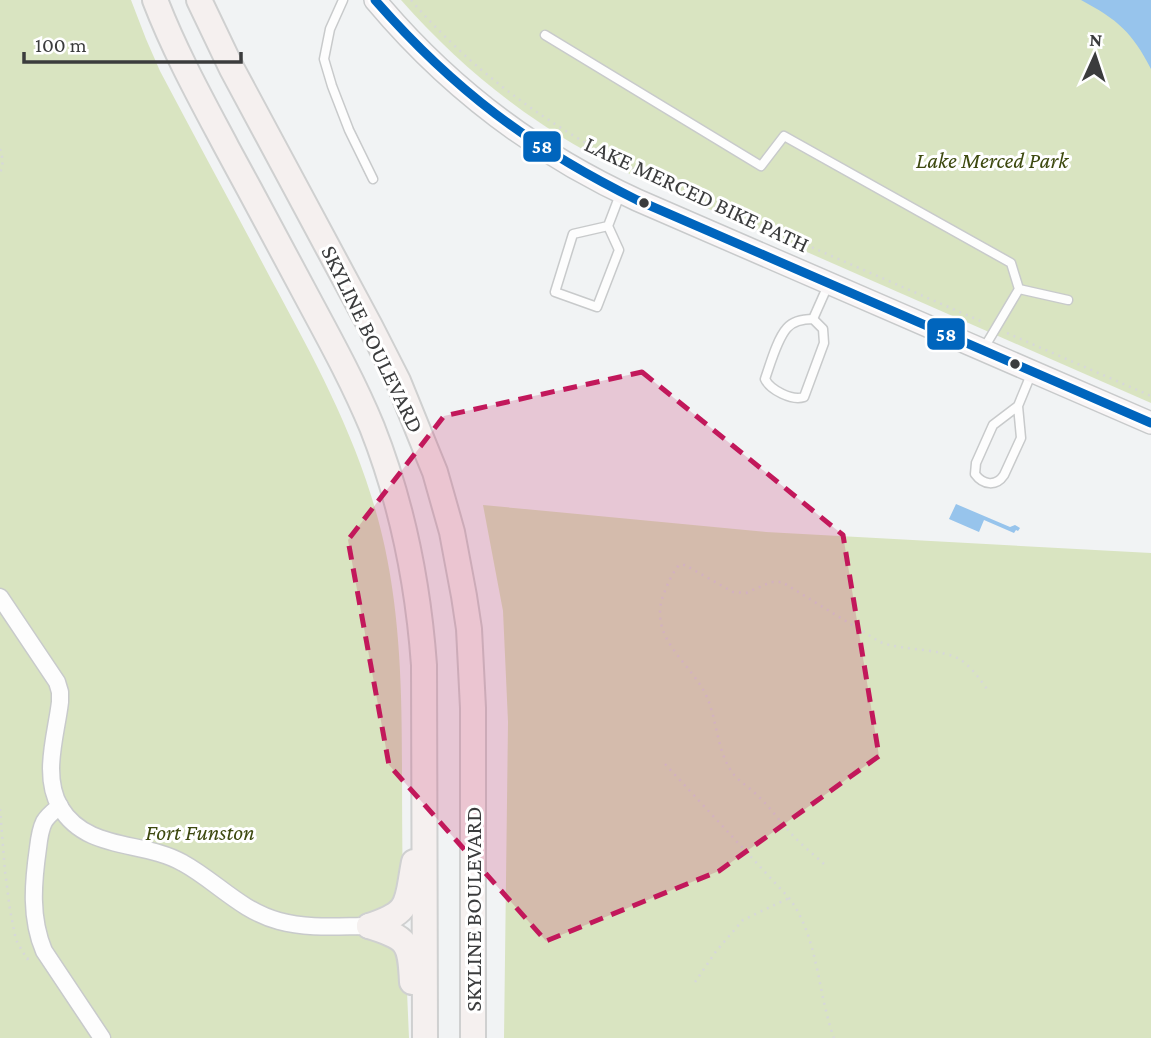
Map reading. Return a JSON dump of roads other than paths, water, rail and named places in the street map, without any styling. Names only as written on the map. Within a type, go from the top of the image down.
[{"type":"main road","name":"SKYLINE BOULEVARD","points":[[155,0],[181,61],[347,372],[372,428],[405,533],[422,632],[425,705],[425,1038]]},
{"type":"main road","name":"SKYLINE BOULEVARD","points":[[199,0],[232,69],[398,381],[435,472],[449,522],[464,596],[471,660],[474,755],[473,1038]]},
{"type":"main road","points":[[369,926],[390,919],[400,913],[406,904],[425,824]]},
{"type":"main road","points":[[369,926],[394,933],[407,946],[418,1038]]},
{"type":"street","points":[[375,0],[431,61],[482,107],[554,157],[586,175],[1151,423]]},
{"type":"street","points":[[0,597],[52,673],[60,692],[50,781],[67,817],[98,839],[156,851],[178,860],[244,906],[264,916],[311,926],[369,926]]},
{"type":"street","points":[[60,806],[50,814],[42,827],[35,876],[34,915],[44,951],[102,1038]]},
{"type":"lane","points":[[343,0],[330,29],[324,59],[349,130],[373,179]]},
{"type":"lane","points":[[545,35],[761,166],[784,136],[1011,263],[1019,289],[983,351]]},
{"type":"lane","points":[[608,226],[573,234],[555,292],[597,307],[619,250],[608,226],[621,192]]},
{"type":"lane","points":[[813,319],[829,283]]},
{"type":"lane","points":[[1019,289],[1068,300]]},
{"type":"lane","points":[[813,319],[823,329],[824,343],[804,397],[796,399],[769,387],[765,379],[780,339],[788,327],[800,320],[813,319]]},
{"type":"lane","points":[[1018,407],[993,425],[976,463],[975,474],[984,482],[995,484],[1001,480],[1021,438],[1018,407],[1032,372]]},
{"type":"water","points":[[1081,0],[1151,0],[1151,69],[1123,28]]},
{"type":"water","points":[[956,504],[1010,527],[1015,525],[1020,528],[1014,533],[984,520],[979,532],[949,519]]},
{"type":"park label","name":"Lake Merced Park","points":[[992,160]]},
{"type":"park label","name":"Fort Funston","points":[[200,832]]}]
